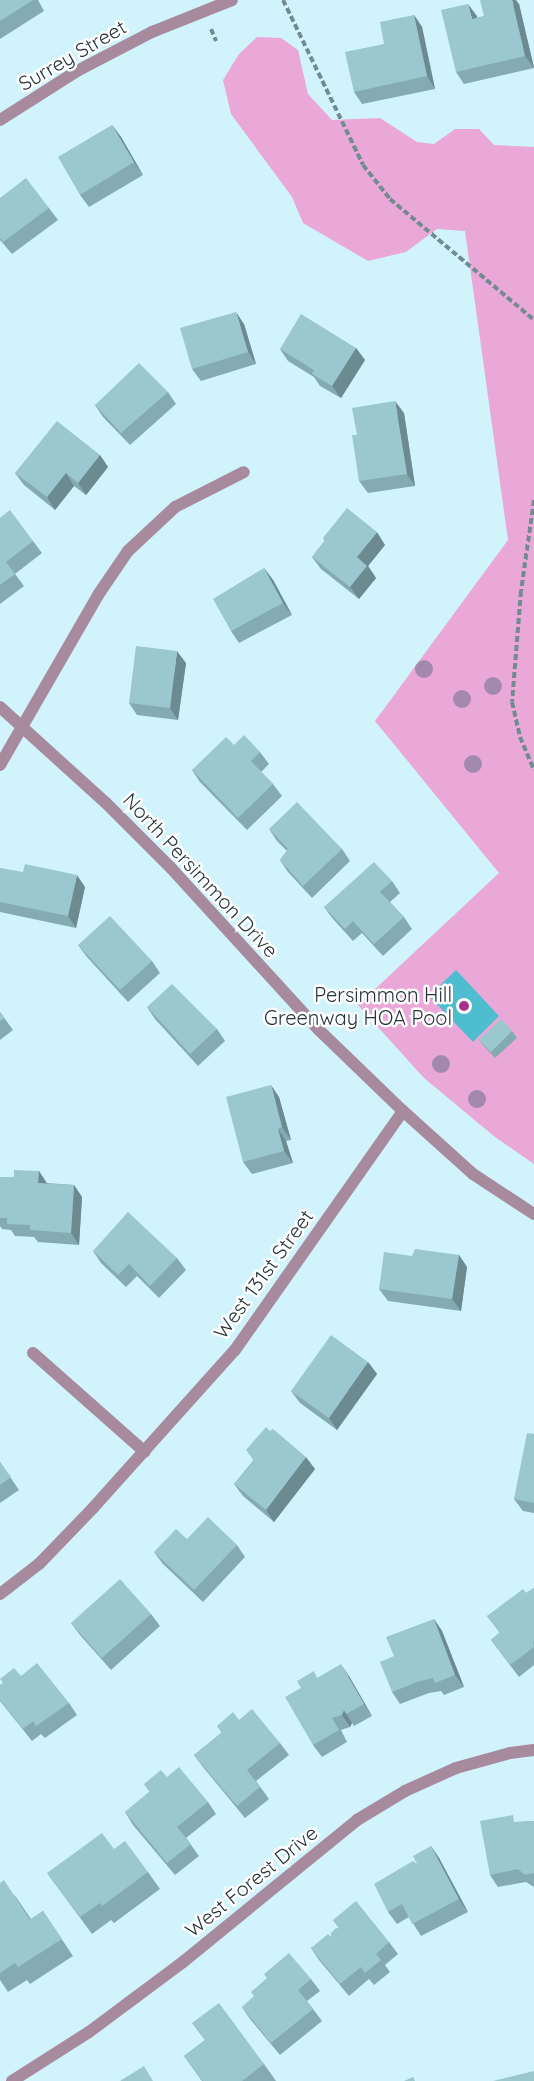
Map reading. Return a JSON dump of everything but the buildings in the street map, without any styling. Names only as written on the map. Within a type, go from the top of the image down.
[{"type":"street","name":"Surrey Street","points":[[0,120],[77,71],[152,32],[232,0]]},
{"type":"street","points":[[0,765],[98,595],[128,551],[175,507],[244,472]]},
{"type":"street","name":"North Persimmon Drive","points":[[0,707],[106,803],[163,860],[319,1030],[403,1111],[473,1174],[534,1214]]},
{"type":"street","name":"West 131st Street","points":[[0,1594],[39,1564],[235,1350],[403,1111]]},
{"type":"street","points":[[33,1353],[144,1452]]},
{"type":"street","name":"West Forest Drive","points":[[12,2081],[89,2032],[183,1962],[357,1820],[405,1791],[456,1768],[510,1753],[534,1750]]},
{"type":"path","points":[[284,0],[363,165],[390,199],[534,320]]},
{"type":"path","points":[[534,500],[521,591],[512,702],[520,737],[534,770]]},
{"type":"shaded area","points":[[257,37],[281,38],[298,50],[308,94],[332,120],[380,118],[417,142],[434,144],[455,129],[479,129],[494,145],[534,147],[534,1164],[495,1137],[424,1078],[358,1005],[499,873],[375,721],[508,540],[465,231],[437,229],[406,252],[368,261],[303,223],[292,197],[231,114],[223,80],[239,54]]},
{"type":"water","name":"Persimmon Hill Greenway HOA Pool","points":[[456,970],[499,1016],[473,1042],[429,996]]},
{"type":"place","name":"Persimmon Hill Greenway HOA Pool","points":[[464,1006]]}]
